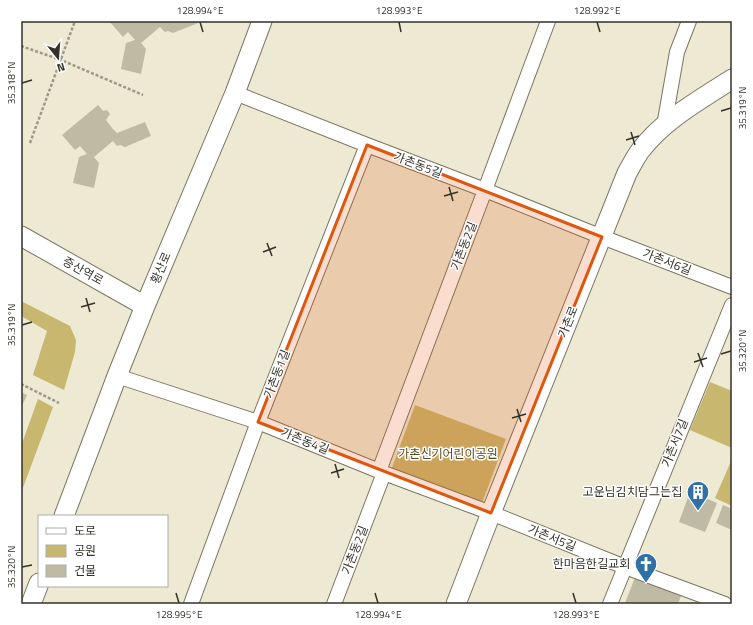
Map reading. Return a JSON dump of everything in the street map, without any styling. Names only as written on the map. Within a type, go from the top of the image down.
[{"type":"main road","name":"황산로","points":[[64,515],[145,306],[235,93],[262,21]]},
{"type":"main road","name":"가촌로","points":[[456,604],[627,173],[639,152],[655,134],[678,114],[732,79]]},
{"type":"main road","name":"증산역로","points":[[21,236],[145,306]]},
{"type":"main road","points":[[31,604],[38,586]]},
{"type":"street","name":"가촌동2길","points":[[334,604],[381,472],[548,21]]},
{"type":"street","points":[[664,126],[677,52],[689,21]]},
{"type":"street","name":"가촌동5길","points":[[235,93],[602,237]]},
{"type":"street","name":"가촌동1길","points":[[190,604],[258,422],[367,145]]},
{"type":"street","name":"가촌서6길","points":[[602,237],[732,287]]},
{"type":"street","name":"가촌서7길","points":[[610,604],[732,305]]},
{"type":"street","name":"가촌동4길","points":[[117,376],[258,422],[381,472],[491,513]]},
{"type":"street","name":"가촌서5길","points":[[491,513],[625,567],[725,604]]},
{"type":"path","points":[[30,143],[75,21]]},
{"type":"path","points":[[21,46],[60,60],[142,95]]},
{"type":"path","points":[[21,384],[59,404]]},
{"type":"highlighted area","points":[[367,145],[602,237],[491,513],[258,422]]},
{"type":"green space","points":[[21,301],[70,326],[76,340],[75,352],[64,390],[33,375],[47,331],[21,316]]},
{"type":"green space","points":[[710,382],[732,391],[732,448],[690,430]]},
{"type":"green space","points":[[38,399],[53,407],[21,493],[21,446]]},
{"type":"green space","name":"가촌신기어린이공원","points":[[415,405],[506,439],[482,503],[391,470]]},
{"type":"green space","points":[[732,459],[732,506],[715,498]]},
{"type":"building","points":[[109,21],[198,21],[198,23],[173,33],[168,31],[165,32],[160,27],[141,43],[146,49],[141,74],[121,69],[126,43],[135,40],[128,32],[123,37]]},
{"type":"building","points":[[98,105],[103,111],[107,110],[110,114],[106,120],[117,133],[145,122],[151,136],[125,147],[120,145],[117,146],[113,141],[94,157],[99,163],[94,188],[73,183],[79,157],[87,154],[80,146],[75,150],[62,135]]},
{"type":"building","points":[[21,392],[27,395],[21,408]]},
{"type":"building","name":"고운님김치담그는집","points":[[690,492],[717,503],[705,532],[679,522]]},
{"type":"building","points":[[723,505],[732,509],[732,530],[716,523]]},
{"type":"building","name":"한마음한길교회","points":[[636,575],[682,593],[678,604],[625,603]]},
{"type":"place","name":"고운님김치담그는집","points":[[698,512]]},
{"type":"place","name":"한마음한길교회","points":[[646,584]]}]
